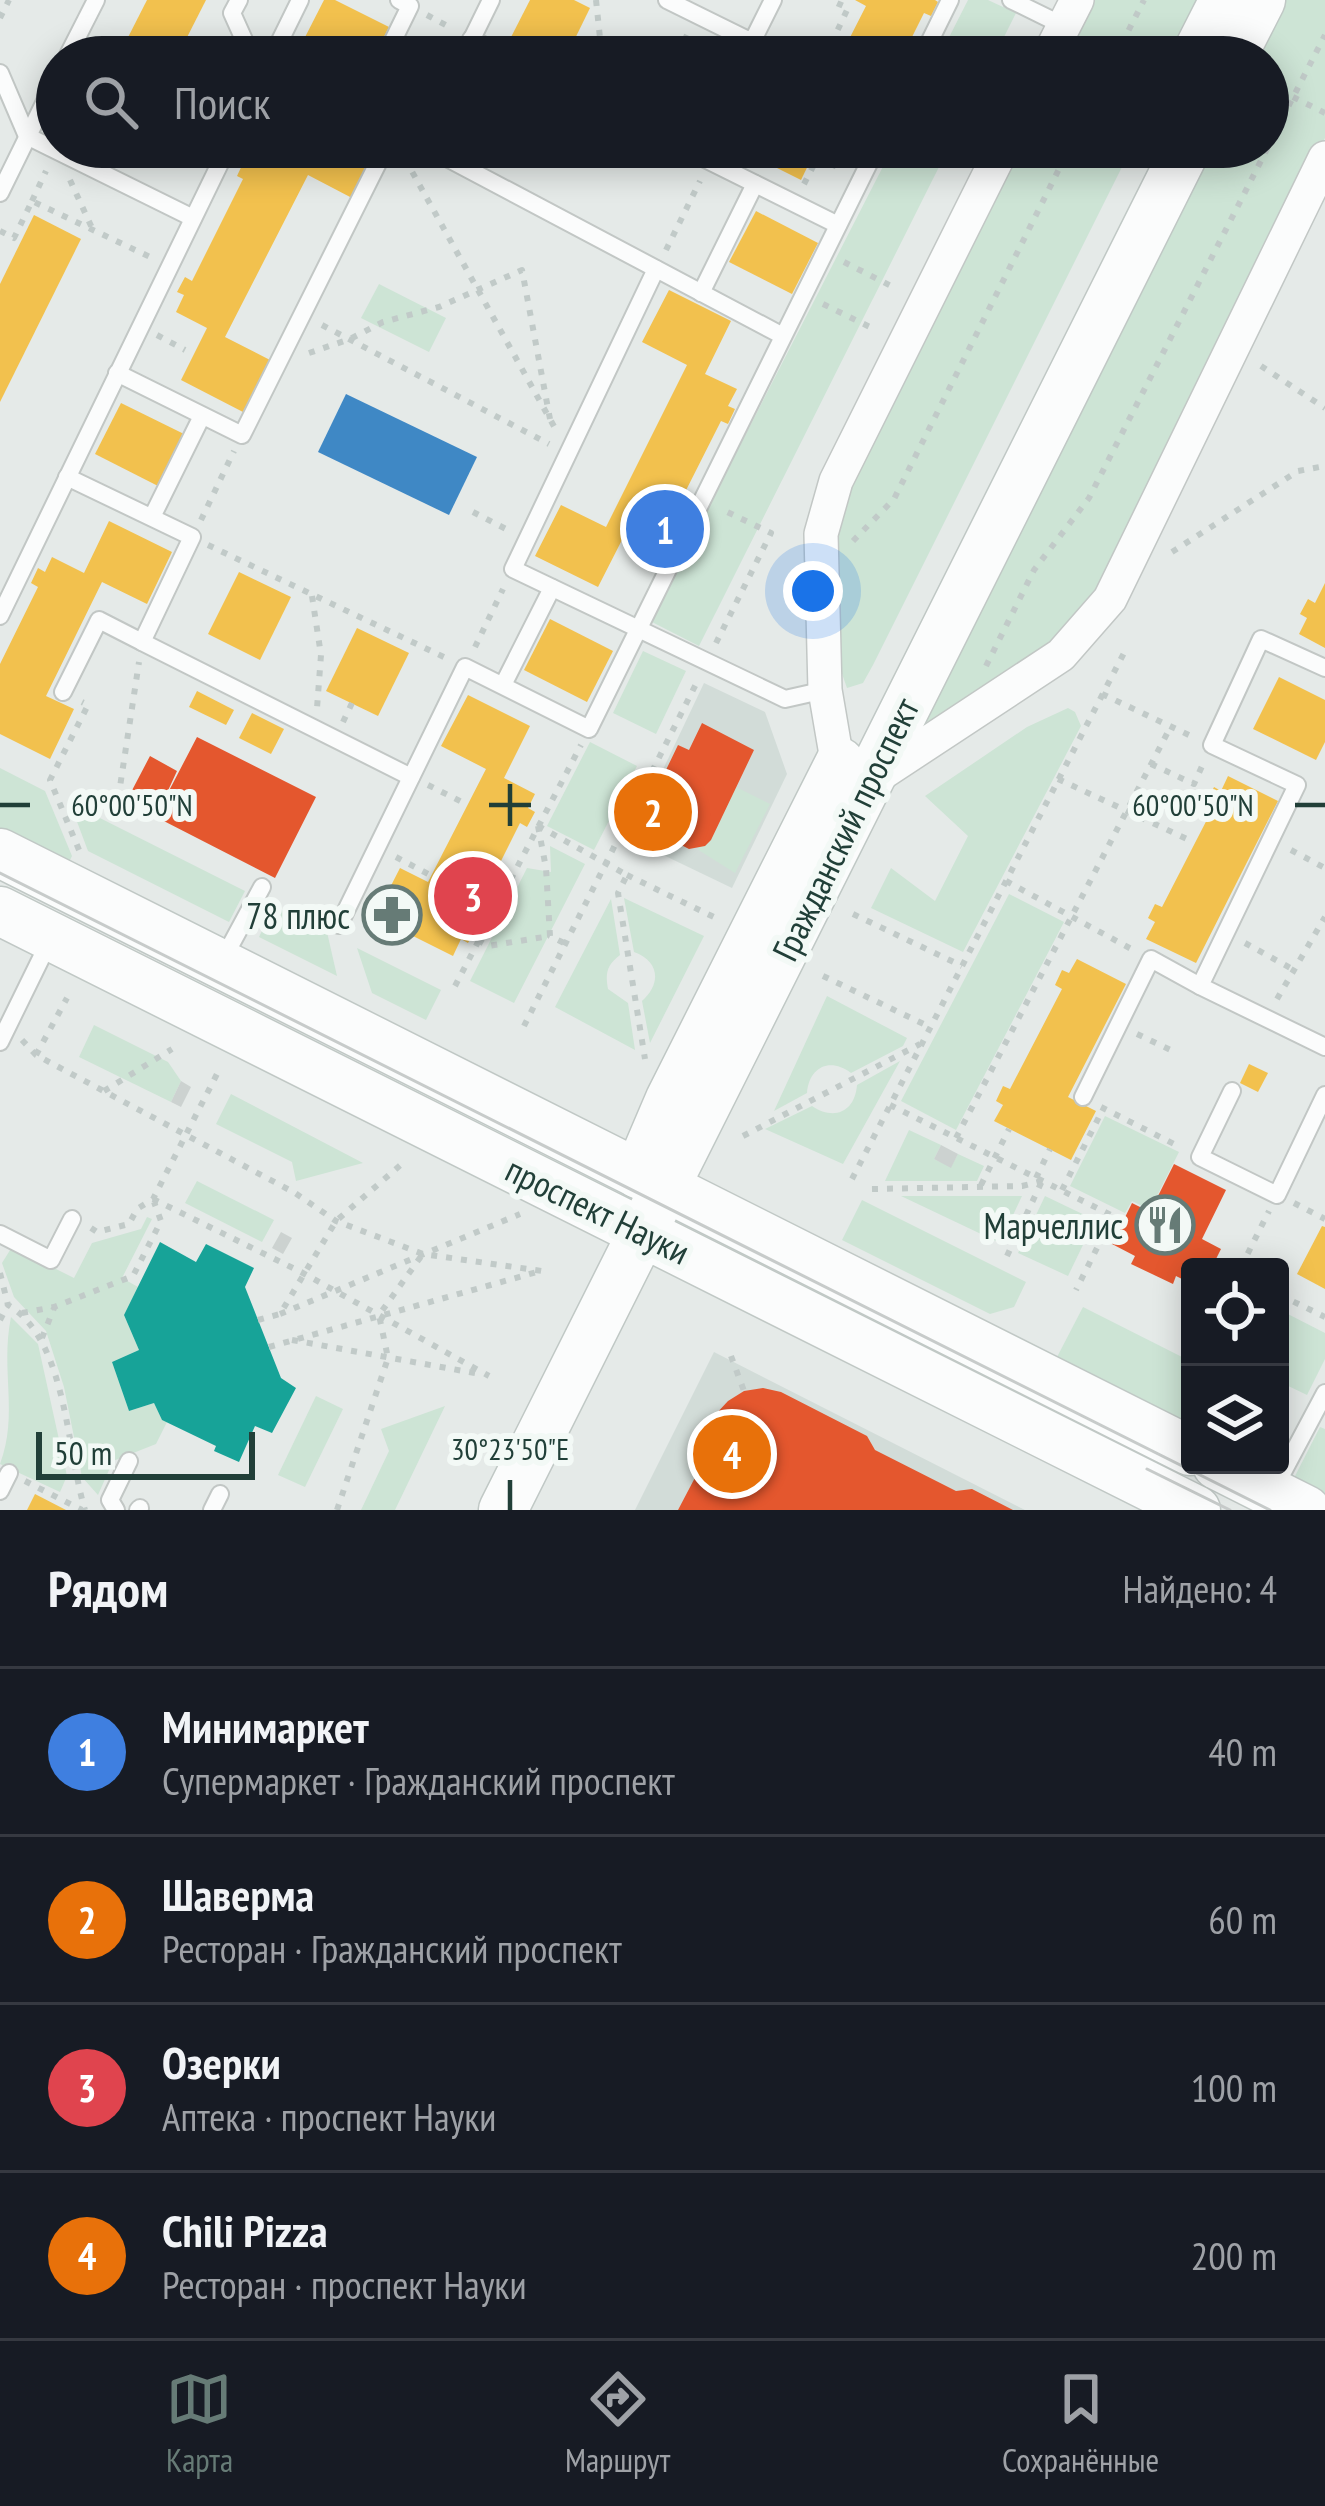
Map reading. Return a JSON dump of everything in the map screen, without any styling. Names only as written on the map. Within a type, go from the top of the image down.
[{"type":"main road","points":[[1206,36],[1224,0]]},
{"type":"main road","points":[[1243,36],[1261,0]]},
{"type":"main road","name":"Гражданский проспект","points":[[853,775],[1140,168]]},
{"type":"main road","name":"Гражданский проспект","points":[[503,1510],[651,1181],[670,1099],[853,775],[1176,168]]},
{"type":"main road","name":"проспект Науки","points":[[0,853],[1181,1446]]},
{"type":"main road","name":"проспект Науки","points":[[0,911],[1194,1510]]},
{"type":"main road","name":"Гражданский проспект","points":[[469,1510],[630,1226]]},
{"type":"main road","points":[[1235,1474],[1289,1501]]},
{"type":"street","points":[[992,168],[836,481],[821,534],[826,690],[853,775],[958,723],[1061,656],[1110,599],[1325,158]]},
{"type":"lane","points":[[78,36],[96,0]]},
{"type":"lane","points":[[239,0],[232,14],[242,36]]},
{"type":"lane","points":[[282,36],[300,0]]},
{"type":"lane","points":[[473,36],[491,0]]},
{"type":"lane","points":[[667,0],[740,36]]},
{"type":"lane","points":[[755,36],[773,0]]},
{"type":"lane","points":[[932,36],[950,0]]},
{"type":"lane","points":[[1011,0],[1070,13]]},
{"type":"lane","points":[[393,36],[405,3]]},
{"type":"lane","points":[[0,73],[27,136],[36,140]]},
{"type":"lane","points":[[0,193],[36,118]]},
{"type":"lane","points":[[92,168],[193,218]]},
{"type":"lane","points":[[0,616],[218,168]]},
{"type":"lane","points":[[118,373],[242,435],[376,168]]},
{"type":"lane","points":[[466,168],[783,336]]},
{"type":"lane","points":[[722,168],[838,225]]},
{"type":"lane","points":[[339,925],[465,667],[589,729],[868,168]]},
{"type":"lane","points":[[701,293],[755,184]]},
{"type":"lane","points":[[656,269],[513,569],[785,699],[826,690]]},
{"type":"lane","points":[[152,518],[202,416]]},
{"type":"lane","points":[[67,477],[192,538],[142,642]]},
{"type":"lane","points":[[503,685],[552,588]]},
{"type":"lane","points":[[63,692],[99,620],[411,777]]},
{"type":"lane","points":[[1200,986],[1297,785],[1212,746],[1261,639],[1325,668]]},
{"type":"lane","points":[[221,964],[262,887]]},
{"type":"lane","points":[[0,1042],[52,937]]},
{"type":"lane","points":[[1083,1097],[1151,959],[1325,1047]]},
{"type":"lane","points":[[1232,1091],[1200,1156],[1277,1195],[1325,1095]]},
{"type":"lane","points":[[0,1234],[51,1260],[72,1219]]},
{"type":"lane","points":[[1289,1501],[1325,1393]]},
{"type":"lane","points":[[116,1510],[110,1499],[130,1461]]},
{"type":"lane","points":[[0,1491],[9,1473]]},
{"type":"path","points":[[0,18],[9,0]]},
{"type":"path","points":[[596,0],[600,36]]},
{"type":"path","points":[[830,0],[848,8],[835,36]]},
{"type":"path","points":[[1126,36],[1144,0]]},
{"type":"path","points":[[405,3],[466,36]]},
{"type":"path","points":[[1289,105],[1325,35]]},
{"type":"path","points":[[1293,97],[1325,113]]},
{"type":"path","points":[[0,231],[14,238],[47,168]]},
{"type":"path","points":[[64,168],[94,230]]},
{"type":"path","points":[[411,168],[569,455]]},
{"type":"path","points":[[656,269],[707,168]]},
{"type":"path","points":[[794,203],[812,168]]},
{"type":"path","points":[[840,168],[862,179]]},
{"type":"path","points":[[822,570],[894,499],[1060,168]]},
{"type":"path","points":[[958,723],[1034,570],[1089,498],[1257,168]]},
{"type":"path","points":[[32,201],[169,267]]},
{"type":"path","points":[[825,252],[895,288]]},
{"type":"path","points":[[282,356],[310,352],[382,322],[439,308],[522,270],[550,419]]},
{"type":"path","points":[[804,294],[874,329]]},
{"type":"path","points":[[303,314],[569,455]]},
{"type":"path","points":[[1261,366],[1325,408]]},
{"type":"path","points":[[242,435],[192,538],[465,667],[513,569]]},
{"type":"path","points":[[1172,552],[1298,471],[1325,466]]},
{"type":"path","points":[[524,1026],[771,532],[702,499]]},
{"type":"path","points":[[473,512],[527,540]]},
{"type":"path","points":[[311,594],[321,655],[316,730]]},
{"type":"path","points":[[116,813],[142,642]]},
{"type":"path","points":[[852,1178],[1126,649]]},
{"type":"path","points":[[63,692],[88,705],[50,780],[82,856]]},
{"type":"path","points":[[1102,694],[1212,746],[1194,784],[1151,764]]},
{"type":"path","points":[[956,1138],[1171,726]]},
{"type":"path","points":[[454,986],[589,729]]},
{"type":"path","points":[[411,777],[468,805]]},
{"type":"path","points":[[1058,779],[1187,839]]},
{"type":"path","points":[[538,826],[720,920]]},
{"type":"path","points":[[538,826],[550,936]]},
{"type":"path","points":[[1270,840],[1325,868]]},
{"type":"path","points":[[377,847],[431,876]]},
{"type":"path","points":[[627,874],[618,893],[646,1067]]},
{"type":"path","points":[[1006,881],[1151,959]]},
{"type":"path","points":[[853,914],[962,966]]},
{"type":"path","points":[[1266,1018],[1325,917]]},
{"type":"path","points":[[1225,933],[1294,970]]},
{"type":"path","points":[[478,940],[488,946],[550,936],[566,944]]},
{"type":"path","points":[[823,976],[930,1027]]},
{"type":"path","points":[[36,1055],[67,998]]},
{"type":"path","points":[[9,1024],[36,1055],[295,1193],[335,1221],[423,1254],[542,1270],[269,1347]]},
{"type":"path","points":[[1118,1025],[1177,1053]]},
{"type":"path","points":[[743,1136],[922,1043]]},
{"type":"path","points":[[104,1091],[172,1049]]},
{"type":"path","points":[[72,1219],[98,1232],[129,1224],[137,1209],[153,1198],[218,1072]]},
{"type":"path","points":[[1083,1097],[1200,1156]]},
{"type":"path","points":[[890,1105],[1113,1216],[1076,1290]]},
{"type":"path","points":[[1062,1191],[1104,1108]]},
{"type":"path","points":[[981,1186],[1009,1129]]},
{"type":"path","points":[[1007,1256],[1050,1149]]},
{"type":"path","points":[[280,1314],[335,1221],[404,1162]]},
{"type":"path","points":[[872,1189],[1022,1186],[1039,1179]]},
{"type":"path","points":[[1277,1195],[1325,1219]]},
{"type":"path","points":[[153,1198],[301,1272],[489,1376],[289,1340]]},
{"type":"path","points":[[22,1313],[54,1307],[133,1276],[161,1221],[153,1198]]},
{"type":"path","points":[[258,1320],[529,1211]]},
{"type":"path","points":[[1245,1258],[1267,1216]]},
{"type":"path","points":[[337,1510],[388,1358],[379,1315],[423,1254]]},
{"type":"path","points":[[0,1273],[8,1305],[0,1321]]},
{"type":"path","points":[[1289,1299],[1325,1317]]},
{"type":"path","points":[[8,1305],[22,1313],[42,1338],[58,1388],[83,1510]]},
{"type":"path","points":[[42,1338],[54,1307]]},
{"type":"path","points":[[731,1356],[744,1391]]},
{"type":"path","points":[[9,1473],[83,1510]]},
{"type":"shaded area","points":[[704,683],[765,712],[787,774],[732,888],[630,839]]},
{"type":"shaded area","points":[[714,1352],[1025,1510],[635,1510]]},
{"type":"green space","points":[[968,0],[988,0],[1016,13],[1004,36],[950,36]]},
{"type":"green space","points":[[1091,0],[1206,0],[1188,36],[1073,36]]},
{"type":"green space","points":[[1276,0],[1325,0],[1325,138],[1100,585],[1051,641],[928,725],[922,699],[1191,168],[1289,168],[1289,36],[1258,36]]},
{"type":"green space","points":[[882,168],[938,168],[699,646],[650,621]]},
{"type":"green space","points":[[1006,168],[1122,168],[873,665],[863,683],[847,688],[840,668],[838,520],[859,460]]},
{"type":"green space","points":[[379,284],[446,318],[429,352],[361,318]]},
{"type":"green space","points":[[643,651],[686,671],[656,734],[613,713]]},
{"type":"green space","points":[[1068,708],[1081,726],[963,952],[871,908],[891,868],[935,901],[968,836],[925,796],[1027,727]]},
{"type":"green space","points":[[590,742],[637,766],[594,850],[547,826]]},
{"type":"green space","points":[[0,768],[45,791],[72,856],[69,862],[0,828]]},
{"type":"green space","points":[[736,787],[770,804],[735,873],[697,849],[711,840]]},
{"type":"green space","points":[[70,803],[245,891],[229,922],[88,851]]},
{"type":"green space","points":[[550,846],[585,864],[514,1003],[470,981],[527,868],[551,872]]},
{"type":"green space","points":[[1009,894],[1064,922],[956,1130],[901,1101]]},
{"type":"green space","points":[[624,898],[704,936],[650,1043],[642,1001],[653,987],[655,973],[649,961],[634,952]]},
{"type":"green space","points":[[611,899],[620,955],[608,970],[608,989],[628,1003],[635,1050],[555,1007]]},
{"type":"green space","points":[[274,906],[327,932],[337,976],[259,937]]},
{"type":"green space","points":[[357,948],[441,990],[426,1020],[372,993]]},
{"type":"green space","points":[[827,996],[907,1038],[903,1046],[851,1073],[836,1066],[822,1067],[812,1077],[807,1093],[774,1111]]},
{"type":"green space","points":[[94,1025],[168,1062],[181,1081],[171,1102],[79,1057]]},
{"type":"green space","points":[[900,1061],[843,1164],[765,1129],[812,1106],[828,1113],[842,1111],[852,1102],[857,1085]]},
{"type":"green space","points":[[231,1094],[363,1163],[296,1181],[292,1162],[216,1124]]},
{"type":"green space","points":[[1105,1116],[1179,1152],[1150,1210],[1132,1201],[1125,1213],[1070,1186]]},
{"type":"green space","points":[[909,1130],[941,1145],[934,1159],[951,1167],[958,1154],[984,1166],[977,1181],[885,1181]]},
{"type":"green space","points":[[197,1181],[274,1220],[262,1242],[185,1203]]},
{"type":"green space","points":[[901,1196],[1022,1196],[1000,1243]]},
{"type":"green space","points":[[1045,1196],[1095,1220],[1068,1276],[1018,1253]]},
{"type":"green space","points":[[862,1200],[1026,1282],[1014,1307],[990,1314],[842,1240]]},
{"type":"green space","points":[[147,1217],[152,1219],[122,1278],[138,1287],[124,1315],[139,1350],[112,1362],[129,1411],[154,1403],[167,1422],[156,1444],[113,1461],[98,1495],[82,1477],[64,1387],[46,1331],[14,1297],[2,1263],[12,1247],[74,1278],[92,1243],[141,1229]]},
{"type":"green space","points":[[1083,1307],[1181,1356],[1181,1422],[1056,1359]]},
{"type":"green space","points":[[1289,1315],[1325,1333],[1325,1359],[1307,1395],[1289,1386]]},
{"type":"green space","points":[[11,1317],[38,1344],[67,1476],[60,1492],[0,1464],[8,1428]]},
{"type":"green space","points":[[316,1396],[343,1409],[305,1487],[278,1475]]},
{"type":"green space","points":[[445,1406],[395,1510],[361,1510],[389,1451],[381,1429]]},
{"type":"green space","points":[[1320,1427],[1325,1429],[1325,1493],[1294,1478]]},
{"type":"building: Жильё","points":[[147,0],[206,0],[188,36],[129,36]]},
{"type":"building: Жильё","points":[[324,0],[335,0],[389,27],[384,36],[306,36]]},
{"type":"building: Жильё","points":[[530,0],[574,0],[590,8],[576,36],[512,36]]},
{"type":"building: Жильё","points":[[855,0],[938,2],[931,16],[924,13],[912,36],[851,36],[866,6]]},
{"type":"building: Жильё","points":[[241,168],[367,168],[352,198],[308,175],[225,337],[270,360],[243,412],[181,380],[207,328],[176,312],[184,295],[177,292],[185,277],[192,281],[243,179],[237,176]]},
{"type":"building: Жильё","points":[[777,168],[807,168],[801,180]]},
{"type":"building: Жильё","points":[[756,211],[818,243],[792,294],[729,262]]},
{"type":"building: Жильё","points":[[34,215],[81,239],[0,402],[0,284]]},
{"type":"building: Жильё","points":[[669,290],[731,321],[705,374],[737,389],[728,406],[735,409],[728,424],[721,421],[670,522],[677,526],[669,540],[663,537],[655,552],[624,536],[598,587],[535,556],[561,505],[606,527],[687,365],[642,342]]},
{"type":"building: Жильё","points":[[121,403],[184,434],[158,486],[95,454]]},
{"type":"building: Жильё","points":[[109,521],[172,552],[147,604],[102,582],[46,696],[74,709],[50,759],[0,734],[0,664],[38,587],[31,583],[38,568],[45,572],[52,557],[84,573]]},
{"type":"building: Жильё","points":[[239,572],[291,597],[260,660],[208,634]]},
{"type":"building: Жильё","points":[[1325,583],[1325,648],[1299,634],[1307,618],[1300,614],[1308,599],[1315,603]]},
{"type":"building: Жильё","points":[[550,619],[613,651],[587,702],[524,670]]},
{"type":"building: Жильё","points":[[357,628],[409,653],[378,716],[326,691]]},
{"type":"building: Жильё","points":[[1279,677],[1325,700],[1325,742],[1316,760],[1253,729]]},
{"type":"building: Жильё","points":[[197,691],[234,710],[226,725],[189,707]]},
{"type":"building: Жильё","points":[[468,695],[530,726],[504,778],[535,794],[528,808],[535,812],[527,827],[520,823],[469,925],[476,928],[468,943],[461,939],[453,956],[375,917],[400,868],[428,882],[486,769],[441,746]]},
{"type":"building: Жильё","points":[[252,713],[284,729],[271,754],[239,738]]},
{"type":"building: Жильё","points":[[1228,776],[1278,801],[1196,963],[1146,939],[1155,922],[1148,918],[1155,904],[1162,907],[1214,806],[1207,802],[1214,787],[1221,791]]},
{"type":"building: Жильё","points":[[1077,959],[1126,984],[1068,1097],[1096,1111],[1071,1160],[994,1121],[1003,1105],[996,1101],[1003,1086],[1010,1089],[1062,989],[1055,985],[1062,970],[1069,973]]},
{"type":"building: Жильё","points":[[1249,1064],[1268,1073],[1258,1092],[1240,1083]]},
{"type":"building: Жильё","points":[[1325,1227],[1325,1289],[1297,1274]]},
{"type":"building: Жильё","points":[[35,1494],[66,1510],[27,1510]]},
{"type":"building: Торговля","points":[[702,723],[754,750],[711,840],[689,849],[640,824],[678,745],[689,750]]},
{"type":"building: Торговля","points":[[197,737],[316,797],[275,878],[128,798],[150,756],[177,771],[160,808]]},
{"type":"building: Торговля","name":"Марчеллис","points":[[1174,1164],[1226,1190],[1202,1239],[1221,1249],[1216,1258],[1181,1258],[1181,1278],[1176,1276],[1173,1284],[1131,1264],[1135,1256],[1112,1244],[1132,1203],[1150,1212]]},
{"type":"building: Торговля","points":[[744,1391],[781,1392],[867,1436],[875,1450],[956,1491],[972,1489],[1013,1510],[678,1510],[709,1451],[715,1415]]},
{"type":"building: Школы","points":[[346,394],[477,457],[449,515],[318,452]]},
{"type":"building: Учреждения","points":[[160,1242],[196,1262],[206,1244],[254,1268],[245,1287],[281,1378],[296,1388],[272,1433],[255,1426],[239,1462],[162,1420],[154,1403],[129,1411],[112,1362],[139,1350],[124,1315]]},
{"type":"building: Прочее","points":[[181,1081],[191,1087],[181,1107],[171,1102]]},
{"type":"building: Прочее","points":[[941,1145],[958,1154],[951,1168],[934,1159]]},
{"type":"building: Прочее","points":[[281,1232],[292,1238],[283,1254],[272,1248]]},
{"type":"tram line","points":[[0,873],[1270,1510]]},
{"type":"tram line","points":[[1147,1469],[1230,1510]]},
{"type":"place","name":"Минимаркет","points":[[665,529]]},
{"type":"place","name":"Шаверма","points":[[653,812]]},
{"type":"place","name":"Озерки","points":[[473,896]]},
{"type":"place","name":"78 плюс","points":[[392,915]]},
{"type":"place","name":"Марчеллис","points":[[1165,1225]]},
{"type":"place","name":"Chili Pizza","points":[[732,1454]]}]
